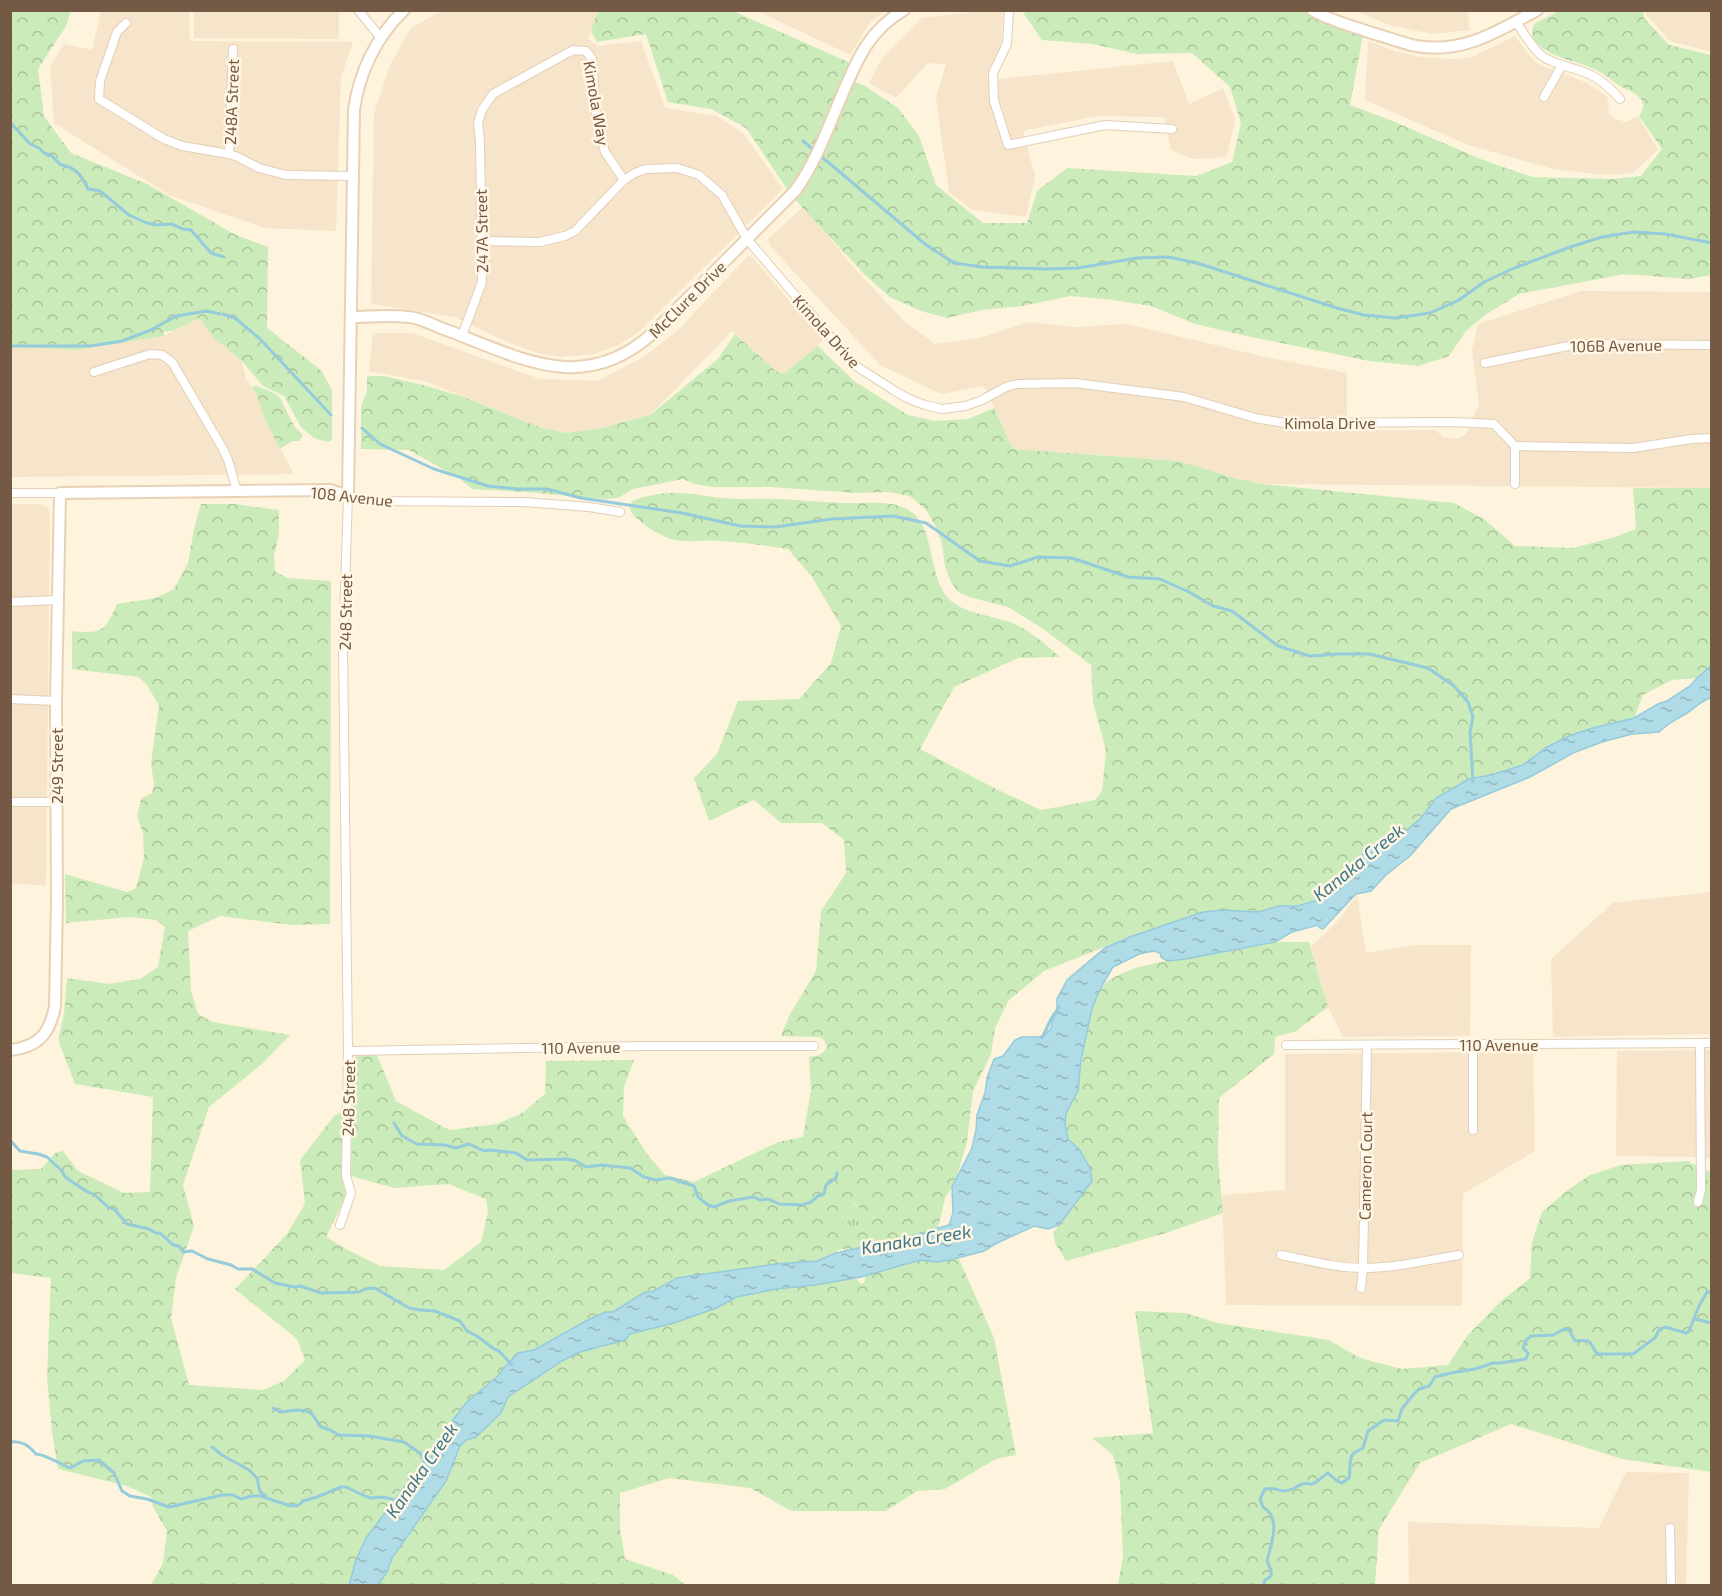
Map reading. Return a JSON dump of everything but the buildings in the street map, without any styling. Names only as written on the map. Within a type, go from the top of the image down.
[{"type":"main road","name":"248 Street","points":[[348,496],[353,120],[356,99],[365,69],[381,38],[404,10]]},
{"type":"main road","name":"McClure Drive","points":[[351,317],[415,318],[527,361],[547,366],[578,367],[609,360],[631,350],[647,339],[791,195],[802,181],[862,51],[888,14],[904,10]]},
{"type":"main road","points":[[1312,10],[1330,19],[1394,40],[1430,47],[1458,46],[1475,42],[1537,10]]},
{"type":"main road","name":"108 Avenue","points":[[60,493],[330,490],[348,496]]},
{"type":"main road","name":"249 Street","points":[[10,1050],[31,1045],[44,1036],[51,1023],[55,1006],[56,701],[60,493]]},
{"type":"street","points":[[358,10],[381,38]]},
{"type":"street","points":[[1009,10],[1007,44],[993,74],[993,101],[1008,145],[1105,125],[1172,129]]},
{"type":"street","points":[[1516,22],[1535,49],[1550,60],[1590,74],[1620,99]]},
{"type":"street","points":[[126,23],[117,32],[100,81],[99,99],[164,139],[182,146],[229,154],[259,168],[286,175],[352,176]]},
{"type":"street","name":"248A Street","points":[[229,154],[233,49]]},
{"type":"street","name":"Kimola Way","points":[[478,123],[482,110],[494,94],[573,50],[586,51],[592,59],[597,124],[605,153],[624,180]]},
{"type":"street","points":[[1544,97],[1562,65]]},
{"type":"street","name":"247A Street","points":[[462,336],[482,282],[478,123]]},
{"type":"street","name":"Kimola Drive","points":[[481,241],[540,242],[565,236],[575,231],[624,180],[635,173],[646,169],[677,168],[699,175],[722,195],[747,239],[856,366],[894,391],[925,405],[942,408],[965,406],[1017,384],[1075,383],[1184,397],[1255,418],[1285,423],[1454,422],[1494,424],[1515,446]]},
{"type":"street","name":"106B Avenue","points":[[1485,363],[1578,344],[1712,345]]},
{"type":"street","points":[[94,372],[150,354],[162,355],[169,359],[223,449],[237,491]]},
{"type":"street","points":[[1515,483],[1515,446],[1633,448],[1712,438]]},
{"type":"street","name":"108 Avenue","points":[[10,493],[60,493]]},
{"type":"street","name":"108 Avenue","points":[[348,496],[368,501],[524,502],[620,512]]},
{"type":"street","name":"248 Street","points":[[340,1225],[351,1193],[346,1176],[348,1051],[343,648],[348,496]]},
{"type":"street","points":[[10,602],[57,600]]},
{"type":"street","points":[[10,699],[56,701]]},
{"type":"street","points":[[10,802],[56,802]]},
{"type":"street","name":"110 Avenue","points":[[1286,1045],[1712,1042]]},
{"type":"street","points":[[1698,1202],[1701,1190],[1701,1043]]},
{"type":"street","points":[[1473,1044],[1473,1130]]},
{"type":"street","name":"Cameron Court","points":[[1361,1288],[1367,1045]]},
{"type":"street","name":"110 Avenue","points":[[348,1051],[645,1046],[814,1046]]},
{"type":"street","points":[[1281,1255],[1337,1266],[1363,1268],[1383,1267],[1459,1254]]},
{"type":"street","points":[[1670,1528],[1671,1586]]},
{"type":"shaded area","points":[[101,11],[189,11],[190,41],[353,42],[341,77],[336,231],[265,228],[169,195],[54,123],[50,67],[64,44],[92,50]]},
{"type":"shaded area","points":[[194,11],[339,11],[339,39],[194,38]]},
{"type":"shaded area","points":[[441,11],[602,11],[588,38],[598,46],[641,41],[665,108],[717,116],[743,133],[783,189],[639,332],[617,346],[594,354],[562,357],[538,353],[507,342],[455,317],[371,304],[374,114],[390,65],[411,28]]},
{"type":"shaded area","points":[[757,11],[885,11],[870,22],[850,55]]},
{"type":"shaded area","points":[[982,11],[1003,11],[1001,44],[989,80],[1173,61],[1189,104],[1223,88],[1235,119],[1227,157],[1193,159],[1171,150],[1164,117],[1097,116],[1023,131],[1035,176],[1026,217],[973,210],[949,192],[936,98],[946,64],[928,63],[896,98],[869,83],[882,58],[922,18]]},
{"type":"shaded area","points":[[1356,11],[1468,11],[1470,30],[1432,34],[1389,25]]},
{"type":"shaded area","points":[[1643,11],[1711,11],[1711,52],[1670,41]]},
{"type":"shaded area","points":[[1515,36],[1537,63],[1585,82],[1607,97],[1609,113],[1615,119],[1626,122],[1638,116],[1658,150],[1632,173],[1606,175],[1553,169],[1468,145],[1365,100],[1368,41],[1420,57],[1454,59],[1472,57]]},
{"type":"shaded area","points":[[804,206],[855,269],[903,320],[935,344],[980,338],[1029,322],[1075,327],[1124,324],[1148,329],[1261,356],[1347,373],[1347,431],[1435,430],[1446,439],[1447,437],[1457,439],[1466,434],[1479,404],[1472,350],[1478,324],[1581,291],[1711,292],[1711,488],[1263,484],[1179,461],[1013,449],[984,386],[941,394],[880,365],[771,247],[768,239]]},
{"type":"shaded area","points":[[748,256],[752,257],[823,340],[813,352],[785,373],[777,372],[732,331],[650,415],[601,428],[565,433],[539,427],[427,382],[369,371],[373,333],[412,333],[540,379],[597,381],[644,357],[678,330]]},
{"type":"shaded area","points":[[199,317],[214,338],[241,360],[247,381],[256,393],[265,420],[294,474],[11,477],[10,347],[77,350],[164,336]]},
{"type":"shaded area","points":[[10,504],[42,504],[48,508],[50,513],[46,886],[11,883]]},
{"type":"shaded area","points":[[1711,892],[1711,1034],[1553,1037],[1551,959],[1613,903]]},
{"type":"shaded area","points":[[1357,895],[1366,953],[1416,945],[1471,945],[1470,1036],[1343,1037],[1328,1007],[1311,947],[1340,919]]},
{"type":"shaded area","points":[[1711,1050],[1711,1159],[1706,1157],[1616,1156],[1617,1051]]},
{"type":"shaded area","points":[[1533,1052],[1535,1151],[1463,1194],[1462,1306],[1226,1305],[1222,1195],[1285,1190],[1285,1054]]},
{"type":"shaded area","points":[[1626,1472],[1689,1473],[1686,1585],[1409,1585],[1408,1522],[1599,1528]]},
{"type":"green space","points":[[10,11],[71,11],[66,26],[38,69],[44,116],[71,153],[147,184],[234,234],[268,247],[267,328],[321,370],[332,390],[332,440],[328,442],[314,438],[301,427],[284,396],[263,386],[241,360],[214,338],[199,318],[175,330],[164,332],[164,336],[77,350],[11,347]]},
{"type":"green space","points":[[598,11],[733,11],[855,65],[849,79],[865,86],[898,108],[919,136],[936,185],[983,223],[1027,223],[1037,191],[1067,168],[1196,176],[1232,162],[1241,123],[1230,87],[1192,53],[1137,54],[1093,44],[1042,40],[1022,11],[1312,11],[1364,30],[1350,105],[1483,160],[1532,177],[1614,179],[1641,176],[1662,149],[1639,116],[1643,109],[1641,100],[1597,70],[1558,56],[1541,47],[1535,41],[1532,31],[1534,24],[1559,11],[1643,11],[1644,18],[1669,45],[1711,55],[1711,275],[1689,279],[1625,274],[1519,294],[1485,315],[1466,331],[1449,356],[1419,366],[1369,361],[1251,337],[1195,324],[1151,306],[1113,300],[1071,296],[947,318],[921,311],[890,297],[865,275],[791,195],[746,128],[711,109],[668,102],[646,34],[597,42],[591,31]]},
{"type":"green space","points":[[735,334],[777,372],[785,373],[818,346],[854,381],[908,415],[935,421],[968,419],[994,408],[1013,449],[1179,461],[1263,484],[1454,503],[1484,519],[1515,546],[1573,548],[1636,529],[1633,488],[1711,488],[1711,666],[1697,678],[1672,680],[1643,695],[1634,718],[1589,729],[1547,747],[1523,765],[1469,779],[1436,798],[1421,818],[1401,835],[1369,847],[1341,881],[1314,900],[1298,906],[1279,906],[1258,912],[1223,910],[1203,912],[1130,937],[1044,971],[1009,1000],[995,1028],[991,1054],[973,1091],[967,1142],[955,1183],[945,1198],[938,1228],[847,1251],[838,1250],[817,1261],[776,1264],[677,1278],[613,1312],[605,1312],[586,1321],[534,1350],[518,1353],[498,1376],[467,1402],[452,1421],[433,1455],[421,1465],[356,1560],[349,1585],[151,1585],[163,1563],[167,1531],[153,1507],[151,1497],[127,1486],[58,1469],[47,1378],[51,1278],[11,1273],[11,1170],[41,1169],[55,1153],[63,1151],[78,1171],[124,1193],[150,1192],[153,1097],[75,1084],[58,1040],[64,1014],[67,978],[109,984],[140,979],[158,967],[165,927],[156,920],[129,917],[66,923],[65,874],[127,892],[136,888],[144,857],[143,833],[137,816],[141,799],[152,793],[154,785],[151,763],[159,706],[147,685],[139,677],[72,669],[72,631],[90,632],[101,629],[109,620],[117,604],[156,598],[174,589],[188,563],[201,504],[234,504],[279,510],[279,532],[274,557],[275,571],[287,578],[331,581],[330,924],[292,925],[220,916],[188,931],[191,991],[198,1014],[212,1022],[290,1035],[263,1063],[209,1107],[183,1185],[194,1226],[176,1278],[171,1318],[189,1385],[263,1390],[284,1381],[305,1360],[297,1339],[235,1289],[287,1234],[305,1204],[300,1160],[334,1116],[342,1112],[342,1176],[346,1196],[326,1237],[380,1266],[444,1270],[481,1242],[488,1212],[486,1199],[448,1184],[394,1188],[351,1176],[353,1060],[356,1056],[377,1055],[396,1101],[449,1130],[497,1124],[522,1113],[545,1094],[546,1061],[634,1060],[624,1087],[623,1116],[647,1154],[665,1175],[694,1182],[778,1142],[803,1137],[811,1090],[809,1057],[820,1055],[827,1047],[824,1040],[819,1037],[781,1036],[789,1016],[816,971],[821,911],[846,873],[844,840],[822,823],[781,823],[754,800],[709,821],[694,778],[717,754],[738,701],[799,699],[831,663],[841,626],[812,577],[788,549],[710,540],[670,539],[638,520],[630,508],[633,501],[643,497],[677,493],[731,499],[885,503],[909,510],[918,517],[924,527],[937,578],[949,599],[962,608],[1019,626],[1038,638],[1060,657],[1018,658],[954,687],[920,749],[1041,810],[1095,800],[1102,791],[1106,751],[1093,702],[1091,665],[1042,628],[1008,607],[958,592],[945,566],[942,543],[935,525],[926,510],[910,496],[888,492],[857,493],[770,487],[712,487],[694,484],[683,479],[633,489],[618,498],[605,499],[472,489],[460,479],[409,450],[361,449],[361,406],[367,391],[367,376],[384,376],[423,385],[461,396],[539,427],[565,433],[601,428],[650,415],[718,359]],"holes":[[[851,1201],[863,1213],[873,1217],[872,1221],[863,1229],[847,1231],[843,1224],[846,1203]]]},
{"type":"green space","points":[[257,386],[280,398],[294,426],[303,435],[299,441],[292,441],[280,449],[252,387]]},
{"type":"green space","points":[[1275,942],[1309,942],[1328,1007],[1296,1031],[1275,1037],[1274,1054],[1219,1098],[1218,1160],[1223,1213],[1166,1233],[1066,1261],[1055,1243],[1053,1233],[1076,1204],[1079,1149],[1068,1137],[1065,1116],[1078,1088],[1087,1027],[1097,994],[1116,976],[1147,965]]},
{"type":"green space","points":[[1687,1161],[1711,1172],[1711,1472],[1622,1459],[1511,1424],[1420,1463],[1379,1529],[1375,1585],[1118,1585],[1123,1556],[1120,1482],[1113,1455],[1092,1438],[1153,1433],[1135,1311],[1185,1313],[1218,1323],[1329,1340],[1360,1358],[1402,1369],[1448,1365],[1467,1336],[1500,1302],[1530,1278],[1532,1242],[1542,1212],[1590,1175],[1621,1165]]},
{"type":"green space","points":[[851,1201],[863,1213],[873,1217],[870,1224],[863,1229],[847,1231],[843,1224],[846,1203]]},
{"type":"green space","points":[[959,1259],[994,1338],[1016,1455],[996,1459],[945,1489],[917,1491],[886,1511],[791,1511],[750,1488],[669,1478],[620,1493],[620,1529],[625,1559],[673,1575],[686,1585],[378,1586],[392,1558],[446,1481],[460,1446],[466,1440],[476,1437],[501,1414],[508,1397],[562,1361],[580,1352],[603,1347],[629,1334],[674,1323],[716,1308],[737,1297],[856,1278],[861,1284],[864,1283],[866,1275],[920,1260],[937,1262]]},
{"type":"water","points":[[1711,666],[1711,698],[1659,732],[1632,734],[1602,742],[1573,753],[1530,777],[1451,809],[1410,856],[1386,875],[1371,891],[1356,894],[1323,929],[1318,925],[1292,932],[1275,942],[1186,959],[1167,961],[1161,957],[1160,953],[1154,951],[1139,954],[1113,967],[1092,1009],[1081,1060],[1078,1091],[1066,1113],[1065,1124],[1068,1139],[1079,1149],[1090,1168],[1092,1181],[1059,1225],[1048,1229],[1034,1226],[984,1251],[950,1260],[937,1262],[920,1260],[861,1277],[737,1297],[716,1308],[674,1323],[630,1334],[625,1340],[580,1352],[562,1361],[508,1397],[501,1413],[476,1437],[466,1440],[460,1446],[446,1481],[392,1558],[387,1572],[378,1585],[349,1585],[356,1560],[366,1538],[421,1465],[433,1455],[452,1421],[467,1402],[498,1376],[518,1353],[534,1350],[586,1321],[605,1312],[613,1312],[645,1292],[652,1292],[677,1278],[776,1264],[817,1261],[836,1253],[905,1238],[949,1225],[953,1213],[952,1187],[972,1148],[977,1115],[994,1059],[1003,1056],[1015,1040],[1022,1037],[1045,1035],[1051,1028],[1057,1012],[1057,999],[1067,980],[1105,948],[1203,912],[1223,910],[1258,912],[1279,906],[1298,906],[1314,901],[1341,881],[1369,847],[1401,835],[1421,818],[1436,798],[1469,779],[1523,765],[1547,747],[1569,736],[1634,718],[1690,686]]},
{"type":"waterway","points":[[10,122],[30,144],[52,156],[61,165],[75,170],[88,189],[100,191],[129,215],[147,223],[171,224],[191,230],[211,253],[224,257]]},
{"type":"waterway","points":[[803,141],[925,244],[954,263],[982,267],[1046,269],[1078,268],[1137,258],[1168,257],[1197,263],[1364,315],[1396,318],[1430,313],[1459,300],[1484,282],[1512,269],[1602,237],[1634,232],[1665,234],[1712,243]]},
{"type":"waterway","points":[[10,346],[90,346],[122,341],[151,330],[176,316],[207,311],[220,314]]},
{"type":"waterway","points":[[223,314],[235,318],[260,339],[331,415]]},
{"type":"waterway","points":[[362,428],[380,444],[434,469],[488,486],[547,489],[581,498],[682,513],[740,526],[775,527],[832,519],[893,516],[926,523],[980,561],[1010,566],[1038,557],[1072,558],[1128,577],[1160,579],[1213,606],[1232,611],[1278,646],[1310,656],[1369,654],[1428,668],[1454,686],[1468,702],[1473,717],[1470,732],[1473,782]]},
{"type":"waterway","name":"Kanaka Creek","points":[[1042,1038],[1059,1007]]},
{"type":"waterway","points":[[394,1123],[402,1136],[417,1144],[445,1145],[456,1148],[469,1144],[484,1151],[516,1153],[527,1160],[568,1159],[586,1167],[602,1165],[630,1168],[644,1177],[656,1180],[670,1178],[694,1186],[698,1197],[714,1207],[729,1201],[754,1197],[760,1200],[768,1199],[779,1204],[802,1205],[824,1194],[826,1185],[836,1178],[837,1173]]},
{"type":"waterway","points":[[10,1140],[20,1151],[47,1157],[65,1177],[114,1209],[127,1224],[160,1233],[173,1245],[179,1246],[183,1252],[192,1251],[238,1269],[252,1269],[275,1283],[300,1286],[321,1293],[359,1292],[375,1288],[409,1308],[435,1311],[460,1321],[467,1331],[499,1351],[512,1365]]},
{"type":"waterway","points":[[1263,1586],[1265,1580],[1271,1576],[1267,1561],[1274,1532],[1272,1518],[1260,1499],[1265,1489],[1289,1490],[1302,1484],[1312,1484],[1328,1473],[1342,1483],[1349,1478],[1351,1458],[1354,1453],[1363,1448],[1368,1431],[1384,1420],[1398,1421],[1402,1409],[1413,1395],[1419,1389],[1429,1386],[1435,1377],[1493,1363],[1526,1359],[1528,1353],[1523,1348],[1526,1340],[1531,1336],[1553,1335],[1564,1329],[1569,1330],[1575,1341],[1590,1342],[1598,1354],[1633,1354],[1655,1338],[1659,1330],[1665,1327],[1686,1333],[1689,1331],[1707,1292],[1712,1292]]},
{"type":"waterway","points":[[1695,1319],[1712,1323]]},
{"type":"waterway","points":[[273,1408],[280,1412],[307,1411],[321,1427],[339,1435],[369,1436],[404,1442],[420,1453],[424,1461],[428,1463]]},
{"type":"waterway","points":[[10,1442],[25,1444],[36,1454],[70,1468],[83,1461],[99,1460],[114,1473],[122,1491],[130,1496],[169,1507],[222,1495],[233,1495],[241,1499],[260,1496],[291,1506],[299,1505],[303,1501],[341,1487],[371,1498],[382,1497],[398,1503]]},
{"type":"waterway","points":[[212,1447],[249,1470],[257,1478],[260,1492],[266,1496]]}]
